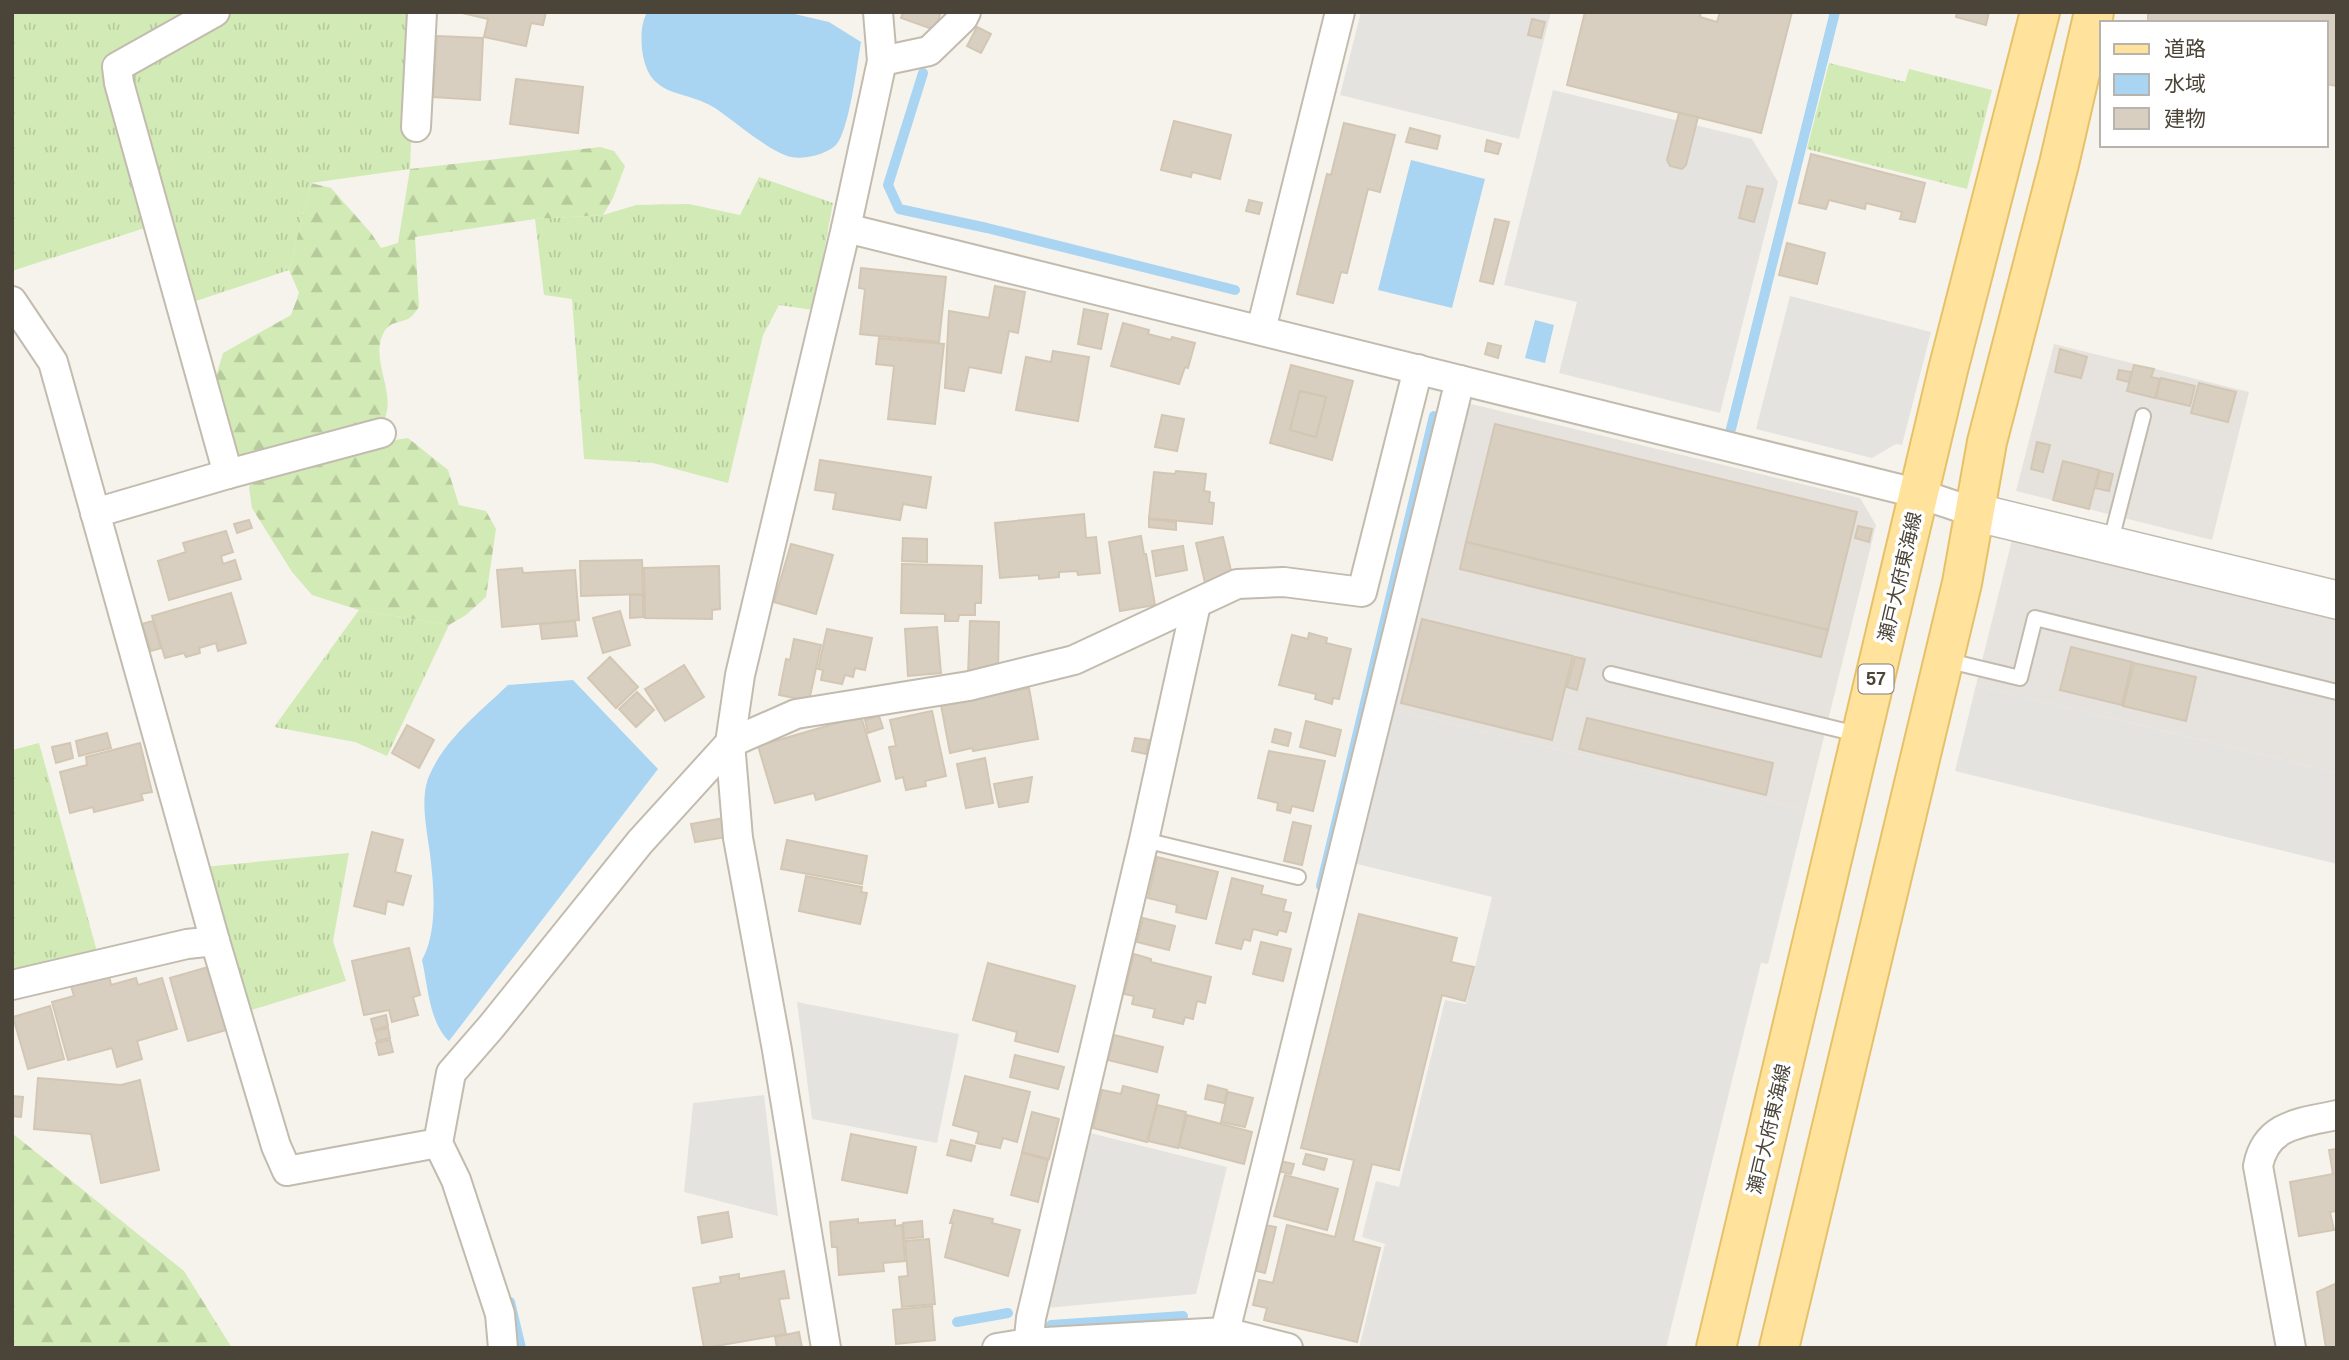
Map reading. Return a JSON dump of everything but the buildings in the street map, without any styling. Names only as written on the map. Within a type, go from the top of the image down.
[{"type":"main road","name":"瀬戸大府東海線","points":[[1716,1348],[1948,370],[2040,12]]},
{"type":"main road","points":[[1779,1348],[1962,583],[1987,442],[2059,164],[2094,12]]},
{"type":"street","points":[[215,12],[117,67],[119,83],[228,474]]},
{"type":"street","points":[[416,127],[422,12]]},
{"type":"street","points":[[826,1348],[777,1050],[738,838],[730,743],[740,675],[846,228],[882,61],[877,12]]},
{"type":"street","points":[[882,61],[929,51],[967,12]]},
{"type":"street","points":[[1261,330],[1340,12]]},
{"type":"street","points":[[846,228],[1920,494],[1974,512],[2110,546],[2337,600]]},
{"type":"street","points":[[12,301],[53,362],[215,941],[276,1146],[287,1171],[438,1143]]},
{"type":"street","points":[[503,1348],[500,1314],[456,1180],[438,1143],[451,1073],[631,852],[730,743],[796,714],[969,686],[1074,660],[1237,584],[1284,582],[1362,592],[1418,369]]},
{"type":"street","points":[[1223,1340],[1460,380]]},
{"type":"street","points":[[95,513],[380,433]]},
{"type":"street","points":[[1028,1345],[1031,1318],[1144,840],[1196,604]]},
{"type":"street","points":[[12,985],[187,944],[215,941]]},
{"type":"street","points":[[2291,1348],[2258,1166],[2260,1153],[2266,1142],[2278,1131],[2337,1115]]},
{"type":"street","points":[[997,1348],[1223,1340],[1289,1348]]},
{"type":"lane","points":[[2110,546],[2143,416]]},
{"type":"lane","points":[[1944,659],[2020,678],[2035,618],[2337,692]]},
{"type":"lane","points":[[1611,674],[1862,735]]},
{"type":"lane","points":[[1144,840],[1298,877]]},
{"type":"shaded area","points":[[1361,12],[1551,12],[1519,139],[1340,95]]},
{"type":"shaded area","points":[[1553,90],[1752,139],[1778,182],[1720,413],[1559,373],[1577,302],[1504,285]]},
{"type":"shaded area","points":[[1790,296],[1931,332],[1902,445],[1896,444],[1872,458],[1756,429]]},
{"type":"shaded area","points":[[2054,344],[2249,392],[2212,540],[2016,491]]},
{"type":"shaded area","points":[[1463,402],[1860,498],[1876,525],[1806,810],[1387,708]]},
{"type":"shaded area","points":[[2012,540],[2337,619],[2337,773],[1976,685]]},
{"type":"shaded area","points":[[1976,685],[2337,773],[2337,864],[1955,771]]},
{"type":"shaded area","points":[[1387,708],[1806,810],[1768,964],[1761,963],[1666,1348],[1359,1348],[1385,1244],[1362,1237],[1376,1181],[1399,1187],[1445,1000],[1466,1004],[1492,897],[1349,862]]},
{"type":"shaded area","points":[[797,1002],[959,1034],[937,1143],[812,1119]]},
{"type":"shaded area","points":[[764,1095],[778,1216],[684,1192],[693,1103]]},
{"type":"shaded area","points":[[1090,1133],[1227,1167],[1196,1294],[1047,1308]]},
{"type":"green space","points":[[12,12],[198,12],[125,51],[151,226],[12,271]]},
{"type":"green space","points":[[226,12],[416,12],[410,169],[311,183],[289,270],[187,304],[129,77],[132,70]]},
{"type":"green space","points":[[1829,63],[1905,82],[1909,69],[1992,90],[1967,189],[1807,149]]},
{"type":"green space","points":[[600,147],[614,151],[625,166],[613,198],[603,215],[535,219],[415,237],[419,307],[409,318],[389,326],[380,343],[379,354],[388,402],[382,424],[241,462],[232,456],[218,409],[217,373],[223,353],[291,315],[299,293],[289,270],[311,183],[331,188],[381,248],[398,243],[410,169]]},
{"type":"green space","points":[[759,177],[833,203],[813,310],[779,305],[763,335],[728,483],[653,463],[584,459],[572,299],[544,295],[535,219],[603,215],[636,205],[689,204],[740,215]]},
{"type":"green space","points":[[408,438],[448,470],[459,505],[486,511],[496,529],[486,597],[466,615],[449,625],[359,610],[312,595],[292,572],[252,508],[249,488],[252,476],[382,442]]},
{"type":"green space","points":[[359,610],[449,625],[387,756],[355,742],[274,727]]},
{"type":"green space","points":[[39,743],[98,955],[12,975],[12,750]]},
{"type":"green space","points":[[349,853],[333,941],[346,981],[245,1012],[203,867]]},
{"type":"green space","points":[[12,1133],[184,1271],[232,1348],[12,1348]]},
{"type":"water","points":[[647,12],[786,12],[829,22],[861,42],[849,112],[836,145],[821,154],[791,157],[763,143],[715,108],[659,85],[651,77],[642,49],[642,30]]},
{"type":"water","points":[[1411,160],[1485,179],[1452,308],[1378,290]]},
{"type":"water","points":[[1535,320],[1554,325],[1545,363],[1525,358]]},
{"type":"water","points":[[573,680],[658,769],[449,1041],[433,1014],[422,960],[431,936],[434,908],[425,814],[425,793],[430,774],[454,737],[508,685]]},
{"type":"waterway","points":[[1731,429],[1835,12]]},
{"type":"waterway","points":[[923,73],[888,185],[899,209],[987,228],[1235,290]]},
{"type":"waterway","points":[[1321,886],[1434,416]]},
{"type":"waterway","points":[[510,1302],[521,1348]]},
{"type":"waterway","points":[[957,1322],[1008,1313]]},
{"type":"waterway","points":[[1051,1325],[1183,1316]]}]
